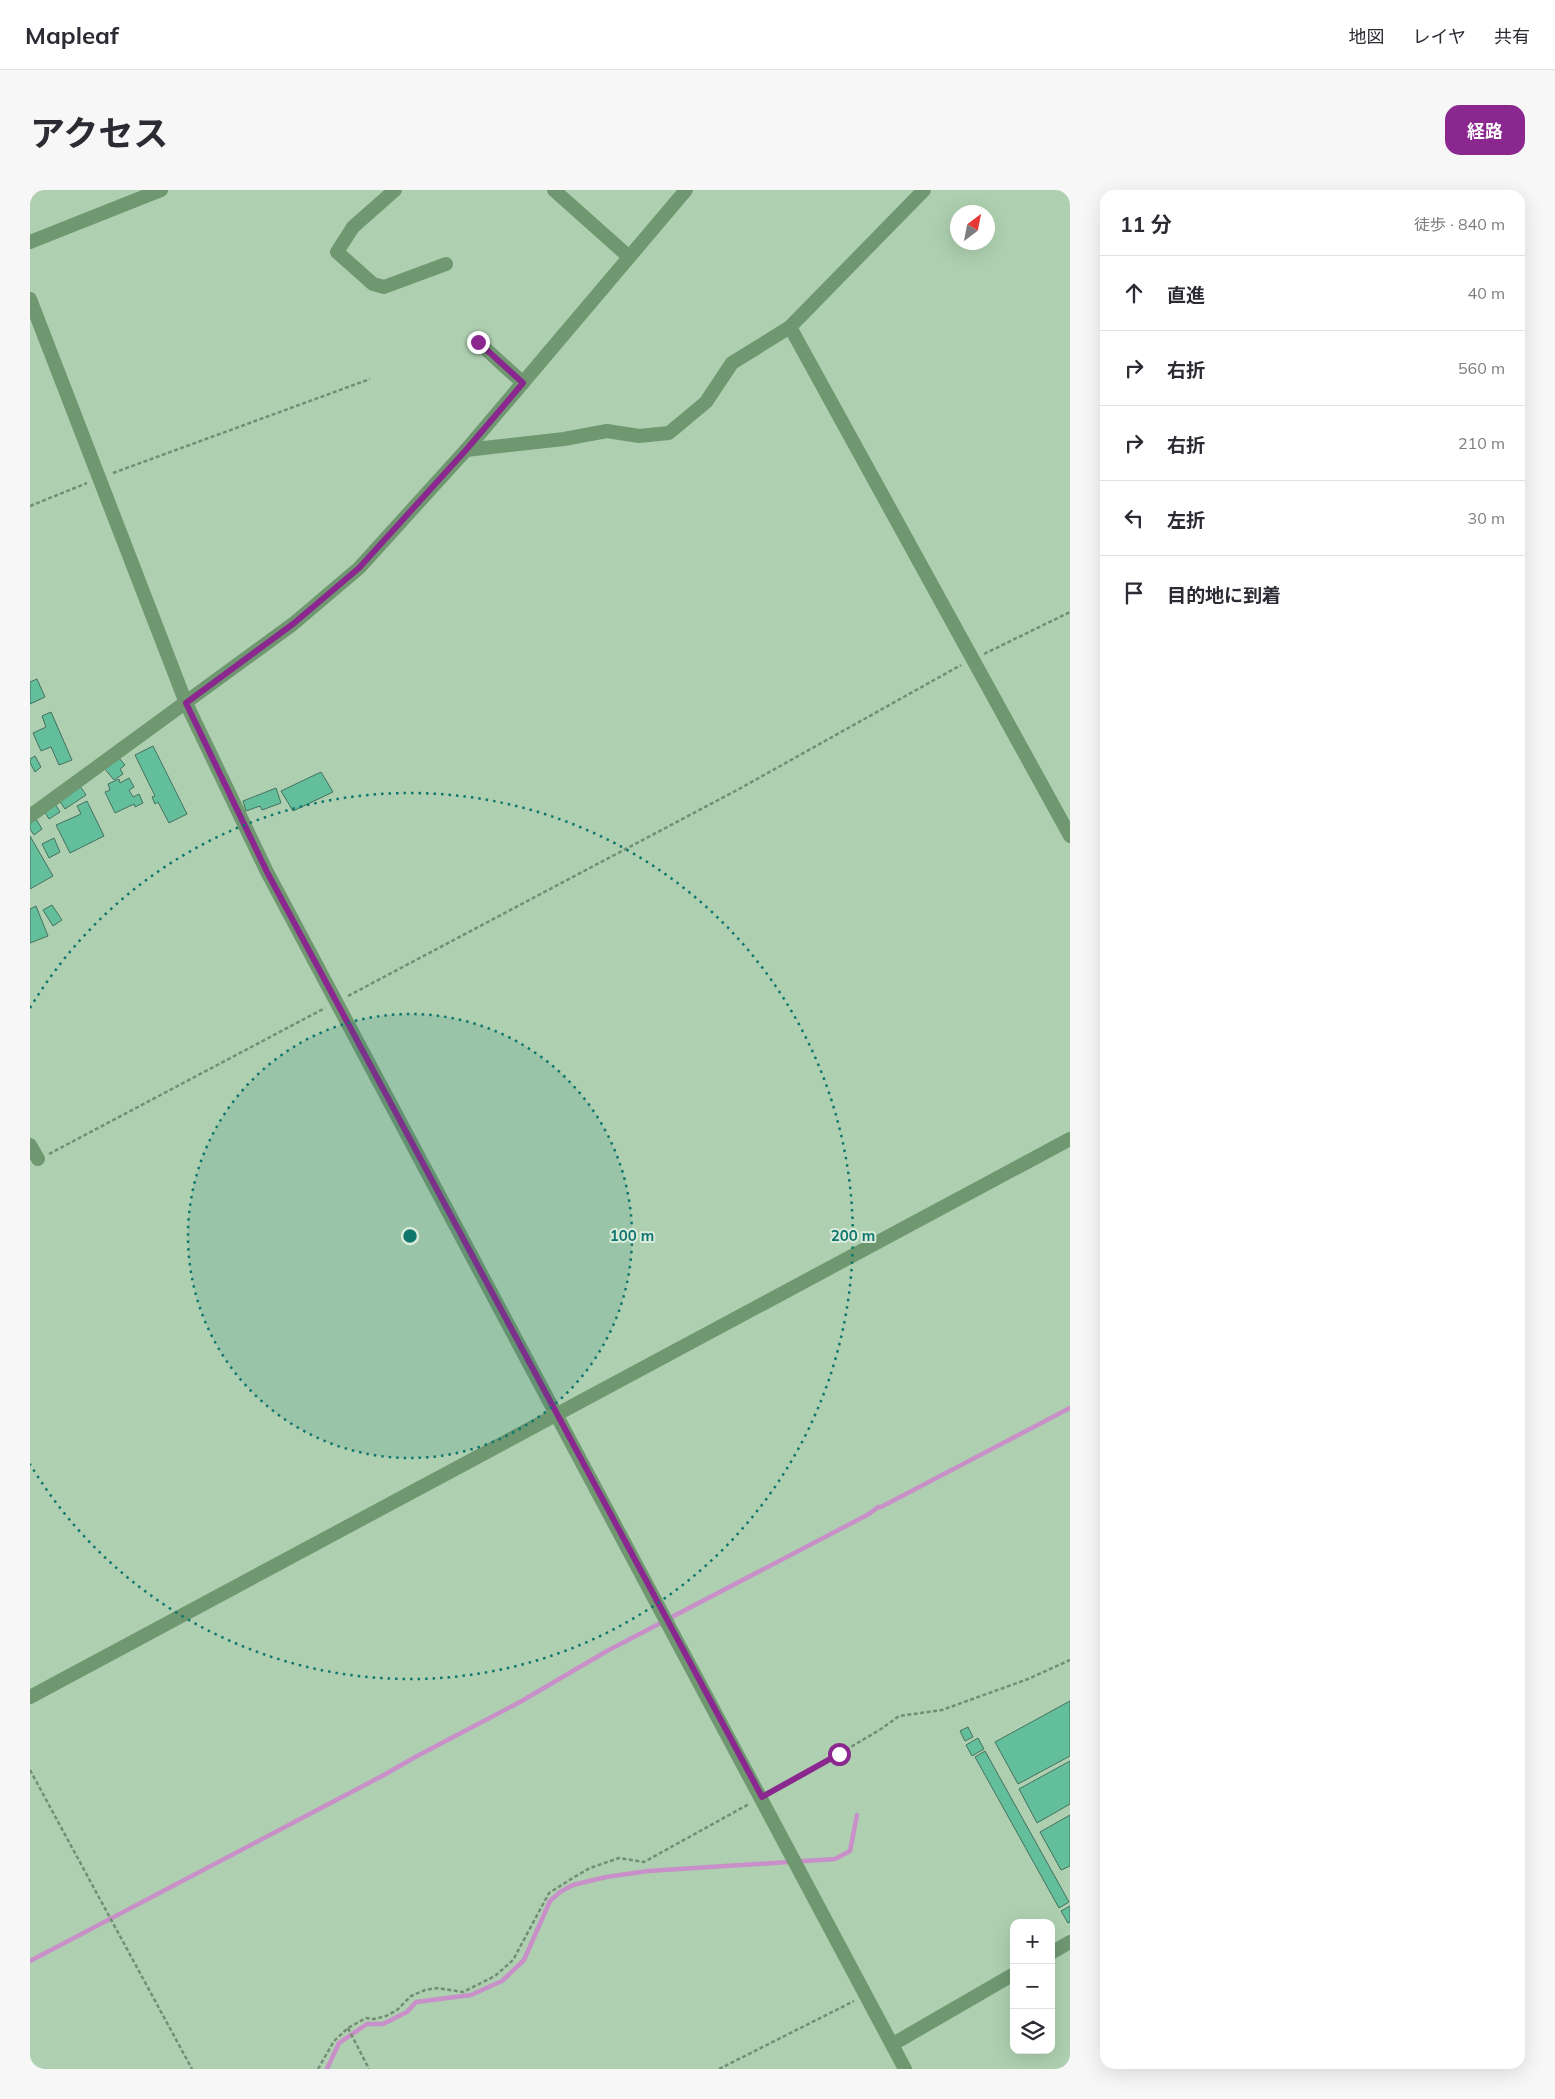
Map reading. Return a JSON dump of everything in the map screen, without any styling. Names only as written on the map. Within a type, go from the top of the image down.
[{"type":"street","points":[[30,242],[161,190]]},
{"type":"street","points":[[395,190],[353,226],[336,252],[374,284],[384,287],[446,264]]},
{"type":"street","points":[[554,190],[629,257]]},
{"type":"street","points":[[30,816],[293,624],[359,568],[466,450],[686,190]]},
{"type":"street","points":[[466,450],[564,439],[607,431],[639,436],[669,433],[706,402],[732,363],[790,328],[924,190]]},
{"type":"street","points":[[30,299],[186,703],[267,872],[762,1797],[905,2069]]},
{"type":"street","points":[[790,328],[1070,836]]},
{"type":"street","points":[[478,342],[523,383]]},
{"type":"street","points":[[30,1697],[1070,1139]]},
{"type":"street","points":[[30,1145],[38,1160]]},
{"type":"street","points":[[1055,1951],[1070,1942]]},
{"type":"street","points":[[892,2044],[1010,1976]]},
{"type":"path","points":[[30,506],[99,478],[370,379]]},
{"type":"path","points":[[38,1160],[739,789],[973,659],[1070,612]]},
{"type":"path","points":[[318,2069],[334,2041],[348,2028],[366,2018],[386,2016],[397,2010],[411,1996],[424,1990],[437,1988],[463,1992],[495,1976],[513,1960],[550,1893],[590,1868],[619,1858],[644,1862],[847,1749],[899,1716],[942,1710],[1028,1679],[1070,1660]]},
{"type":"path","points":[[30,1770],[192,2069]]},
{"type":"path","points":[[719,2069],[866,1995]]},
{"type":"path","points":[[348,2028],[368,2069]]},
{"type":"building","points":[[37,679],[45,697],[30,704],[30,682]]},
{"type":"building","points":[[51,712],[72,760],[59,765],[51,747],[41,751],[33,733],[46,727],[42,716]]},
{"type":"building","points":[[153,746],[187,814],[169,823],[158,802],[155,804],[152,797],[155,796],[135,755]]},
{"type":"building","points":[[35,756],[41,767],[35,772],[30,759]]},
{"type":"building","points":[[119,758],[125,765],[120,769],[123,774],[114,780],[105,769]]},
{"type":"building","points":[[321,772],[333,792],[293,811],[281,791]]},
{"type":"building","points":[[129,778],[134,787],[129,790],[133,797],[139,794],[143,803],[135,807],[134,804],[115,813],[105,792],[110,790],[108,784],[119,779],[120,783]]},
{"type":"building","points":[[80,786],[86,795],[65,809],[59,800]]},
{"type":"building","points":[[276,788],[281,803],[262,810],[260,806],[246,811],[243,801]]},
{"type":"building","points":[[87,801],[104,836],[70,853],[56,825],[81,814],[77,806]]},
{"type":"building","points":[[55,804],[60,812],[49,819],[44,811]]},
{"type":"building","points":[[36,819],[42,829],[34,835],[30,829],[30,823]]},
{"type":"building","points":[[30,836],[53,876],[30,889]]},
{"type":"building","points":[[54,838],[60,852],[49,858],[42,844]]},
{"type":"building","points":[[52,905],[62,920],[53,926],[43,910]]},
{"type":"building","points":[[36,906],[48,936],[30,943],[30,909]]},
{"type":"building","points":[[1070,1701],[1070,1756],[1018,1784],[995,1742]]},
{"type":"building","points":[[968,1727],[973,1737],[965,1741],[960,1731]]},
{"type":"building","points":[[978,1738],[984,1749],[972,1756],[966,1745]]},
{"type":"building","points":[[985,1751],[1069,1902],[1059,1908],[975,1757]]},
{"type":"building","points":[[1070,1761],[1070,1804],[1037,1823],[1019,1789]]},
{"type":"building","points":[[1070,1815],[1070,1866],[1061,1870],[1040,1832]]},
{"type":"building","points":[[1070,1906],[1070,1922],[1068,1923],[1061,1911]]},
{"type":"waterway","points":[[30,1961],[520,1702],[607,1651],[869,1514],[878,1507],[1070,1408]]},
{"type":"waterway","points":[[327,2069],[339,2043],[367,2024],[383,2024],[407,2012],[416,2002],[471,1995],[502,1981],[524,1960],[550,1901],[560,1892],[573,1885],[606,1877],[648,1871],[835,1859],[850,1851],[857,1815]]},
{"type":"route","points":[[478,342],[523,383],[466,450],[359,568],[293,624],[186,703],[267,872],[762,1797],[839,1754]]}]
